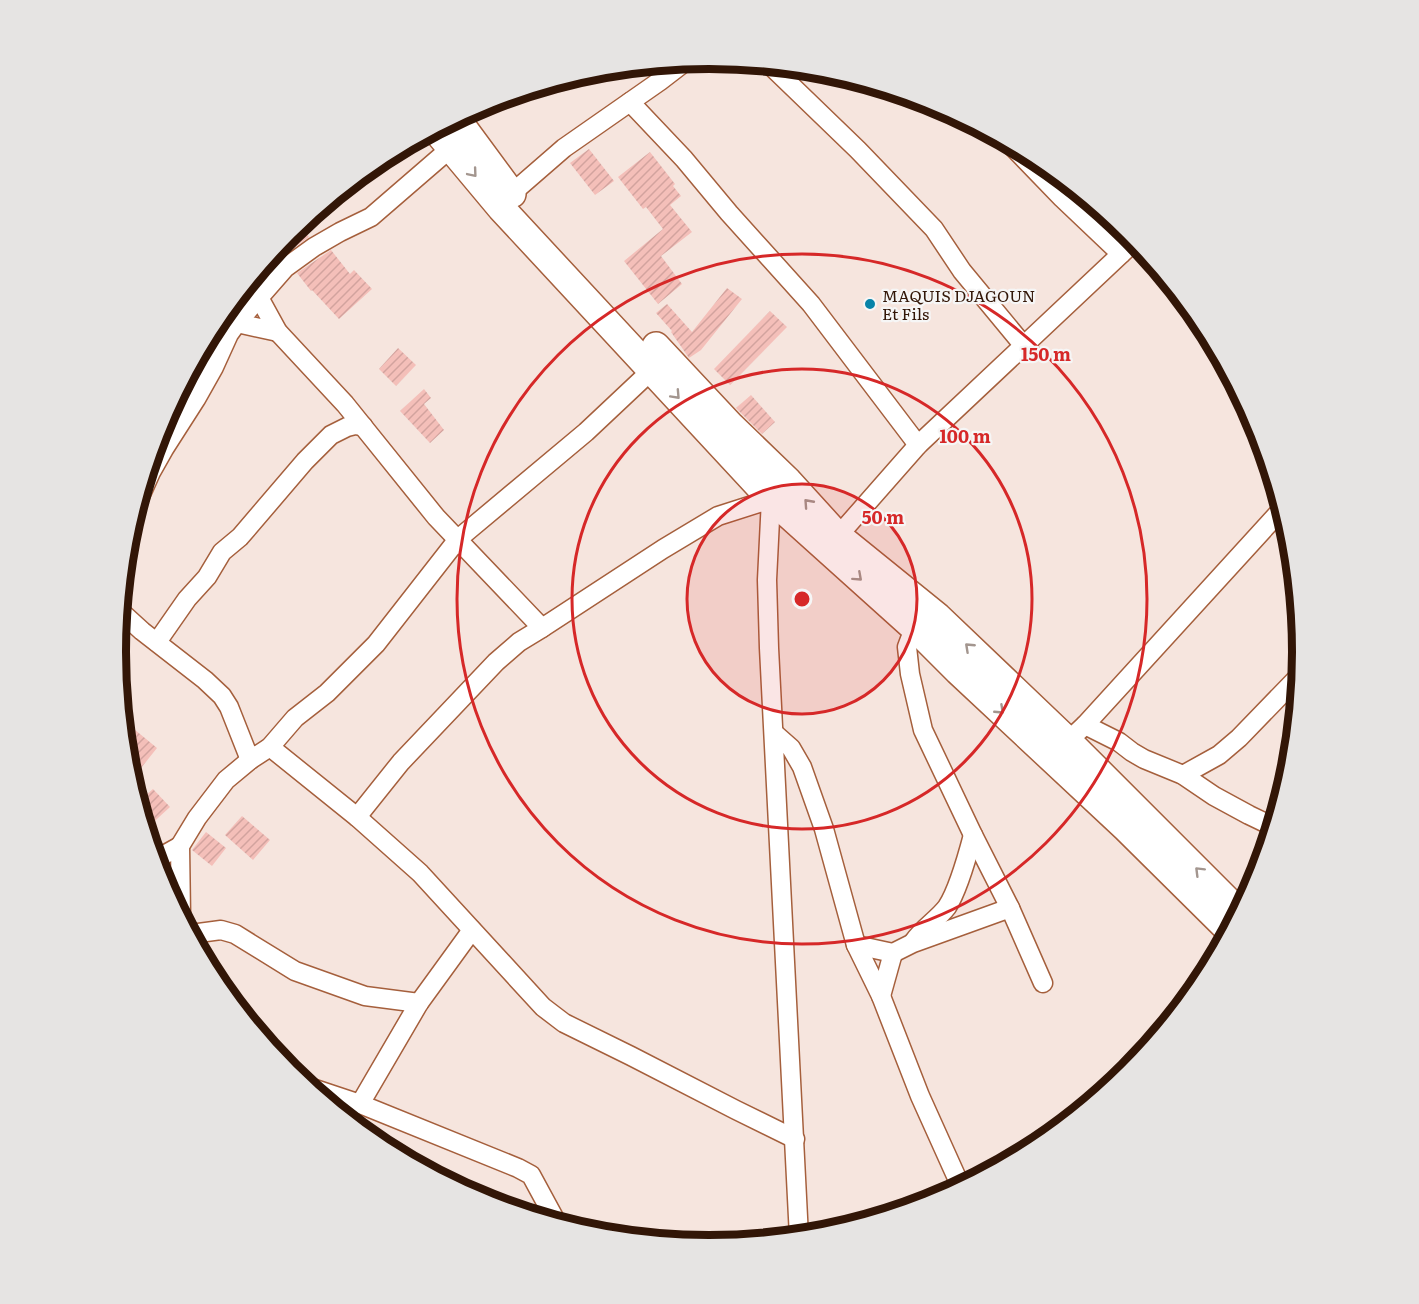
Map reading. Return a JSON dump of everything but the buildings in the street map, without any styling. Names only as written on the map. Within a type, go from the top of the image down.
[{"type":"main road","points":[[461,125],[511,194],[730,425],[788,481],[838,536],[1076,733],[1234,906]]},
{"type":"main road","points":[[444,138],[501,207],[771,499],[920,632],[958,671],[1126,828],[1224,925]]},
{"type":"street","points":[[511,194],[564,148],[674,70]]},
{"type":"street","points":[[780,73],[934,229],[962,271],[1024,346]]},
{"type":"street","points":[[630,102],[684,159],[811,304],[918,445]]},
{"type":"street","points":[[162,453],[196,399],[229,334],[258,298],[285,268],[314,247],[371,217],[444,138]]},
{"type":"street","points":[[1031,166],[1121,254]]},
{"type":"street","points":[[838,536],[918,445],[1128,247]]},
{"type":"street","points":[[254,289],[278,332],[363,426],[436,517],[542,628]]},
{"type":"street","points":[[237,323],[278,332]]},
{"type":"street","points":[[163,855],[180,846],[197,818],[226,780],[270,747],[295,718],[327,693],[376,644],[458,539],[585,432],[652,369]]},
{"type":"street","points":[[156,642],[207,576],[222,552],[240,537],[305,461],[331,435],[354,425],[363,426]]},
{"type":"street","points":[[357,817],[401,762],[496,662],[519,642],[718,516],[771,499],[767,580],[769,648],[799,1228]]},
{"type":"street","points":[[1076,733],[1276,515]]},
{"type":"street","points":[[128,618],[222,696],[229,706],[250,760]]},
{"type":"street","points":[[920,632],[910,639],[908,647],[909,674],[923,730],[1010,908],[1043,983]]},
{"type":"street","points":[[1183,775],[1219,755],[1239,738],[1291,684]]},
{"type":"street","points":[[774,733],[791,748],[802,768],[825,829],[856,945],[881,996],[920,1096],[958,1179]]},
{"type":"street","points":[[1076,733],[1119,742],[1138,756],[1183,775],[1223,801],[1267,823]]},
{"type":"street","points":[[270,747],[357,817],[420,873],[543,1007],[564,1023],[795,1139]]},
{"type":"street","points":[[913,943],[946,908],[953,895],[973,835]]},
{"type":"street","points":[[180,846],[181,896]]},
{"type":"street","points":[[856,945],[893,953],[913,943],[1010,908]]},
{"type":"street","points":[[199,933],[221,930],[235,934],[295,970],[364,996],[419,1002]]},
{"type":"street","points":[[360,1104],[419,1002],[472,930]]},
{"type":"street","points":[[881,996],[893,953]]},
{"type":"street","points":[[330,1094],[360,1104],[531,1175],[551,1213]]},
{"type":"place","name":"MAQUIS DJAGOUN Et Fils","points":[[870,304]]}]
